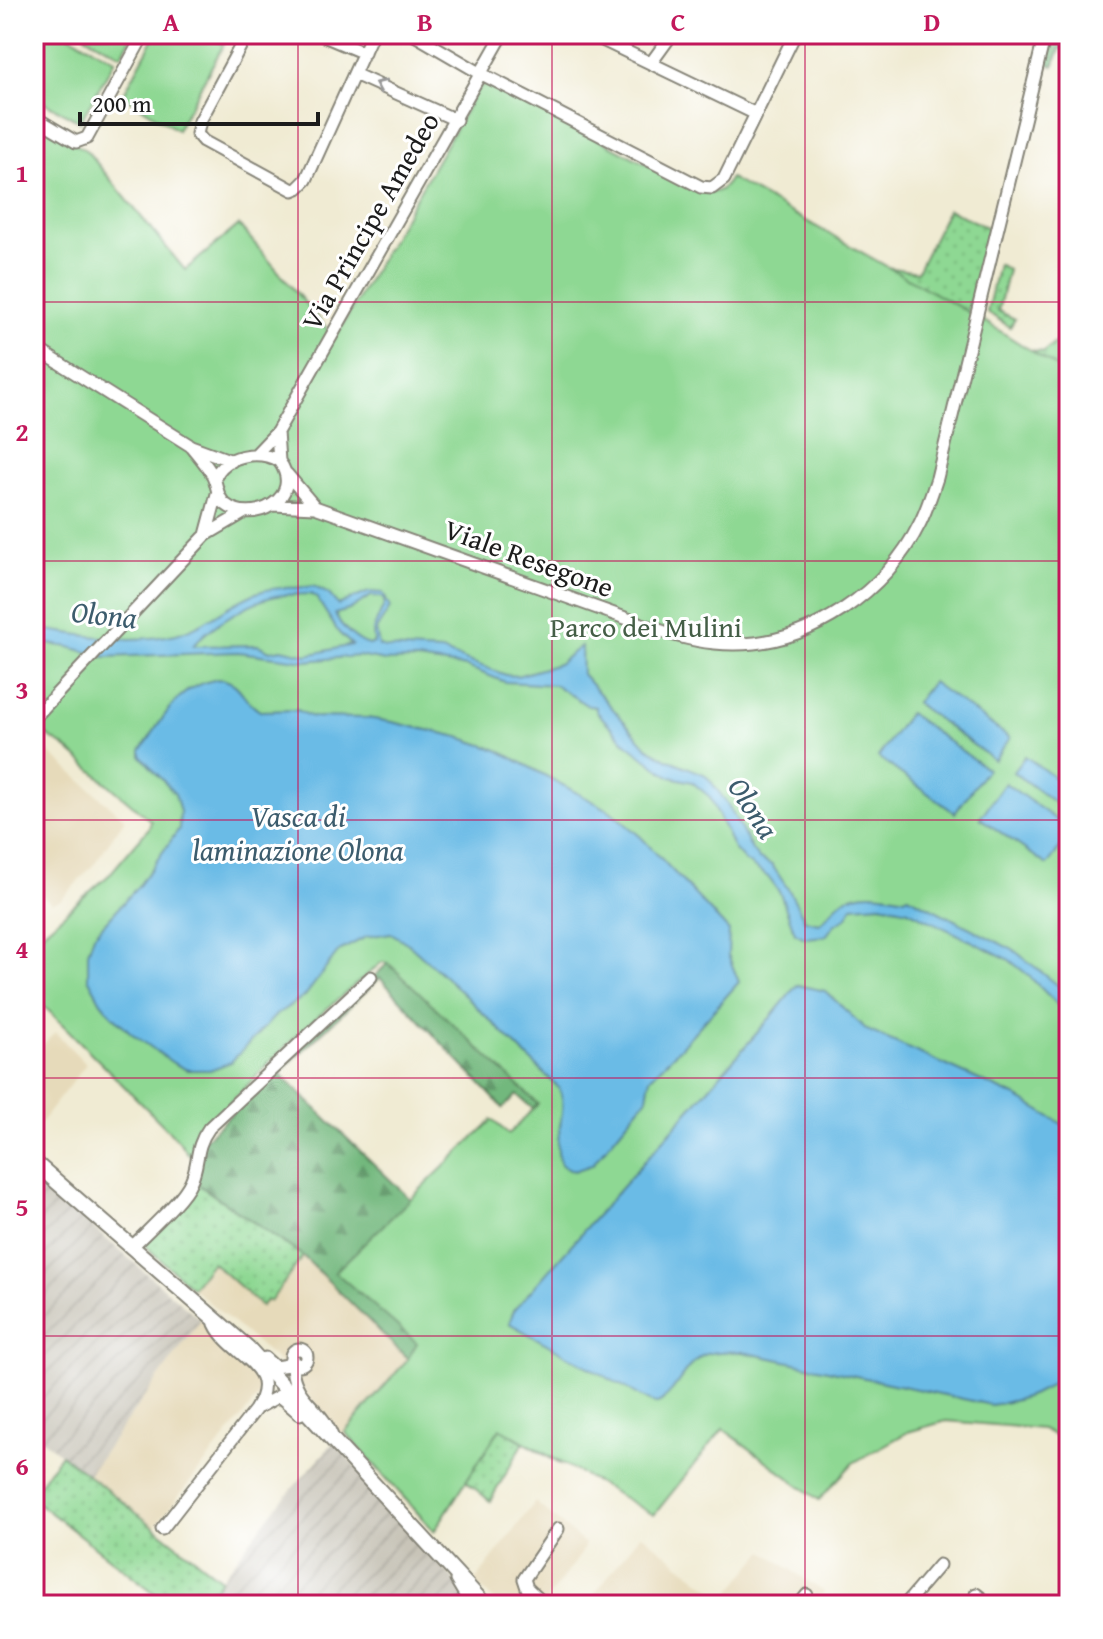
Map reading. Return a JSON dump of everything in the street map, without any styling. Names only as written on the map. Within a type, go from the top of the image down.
[{"type":"main road","points":[[34,1162],[248,1348],[456,1575],[472,1600],[485,1605]]},
{"type":"street","points":[[34,117],[76,142],[87,138],[144,34]]},
{"type":"street","points":[[247,34],[200,121],[197,134],[203,141],[288,189],[298,188],[306,180],[372,34]]},
{"type":"street","points":[[319,34],[364,53]]},
{"type":"street","name":"Via Principe Amedeo","points":[[256,454],[277,432],[503,34]]},
{"type":"street","points":[[590,34],[756,114]]},
{"type":"street","points":[[651,63],[672,34]]},
{"type":"street","points":[[416,35],[480,73],[701,187],[712,188],[724,179],[795,34]]},
{"type":"street","name":"Viale Resegone","points":[[273,505],[315,507],[675,636],[737,644],[779,639],[819,623],[859,598],[893,565],[920,524],[937,478],[1045,34]]},
{"type":"street","points":[[354,74],[456,120]]},
{"type":"street","points":[[34,347],[191,446],[232,461]]},
{"type":"street","points":[[34,718],[206,535],[245,512],[273,505],[286,488],[277,432]]},
{"type":"street","points":[[191,446],[215,478],[217,494],[206,535]]},
{"type":"street","points":[[215,478],[220,469],[232,461],[256,454],[282,466],[315,507]]},
{"type":"street","points":[[217,494],[229,507],[245,512]]},
{"type":"street","points":[[131,1248],[188,1187],[194,1174],[197,1149],[212,1124],[371,977]]},
{"type":"street","points":[[212,1317],[226,1321],[275,1367],[295,1361],[292,1368],[293,1385],[328,1424],[333,1440]]},
{"type":"street","points":[[162,1529],[255,1410],[265,1390],[263,1376],[216,1329],[212,1317]]},
{"type":"street","points":[[255,1410],[279,1396],[318,1432],[333,1440]]},
{"type":"street","points":[[545,1605],[527,1588],[524,1579],[558,1529]]},
{"type":"street","points":[[905,1605],[939,1565]]},
{"type":"street","points":[[976,1594],[990,1605]]},
{"type":"street","points":[[472,1600],[480,1595],[495,1605]]},
{"type":"shaded area","points":[[34,739],[125,819],[94,864],[61,900],[51,903],[34,888]]},
{"type":"shaded area","points":[[55,1032],[86,1064],[34,1131],[34,1045],[39,1049]]},
{"type":"shaded area","points":[[34,1177],[201,1320],[87,1475],[34,1433]]},
{"type":"shaded area","points":[[303,1256],[408,1359],[342,1437],[282,1364],[192,1288],[212,1262],[270,1302]]},
{"type":"shaded area","points":[[201,1320],[270,1382],[154,1527],[87,1475]]},
{"type":"shaded area","points":[[334,1442],[476,1605],[205,1605],[277,1506]]},
{"type":"shaded area","points":[[535,1502],[585,1544],[547,1599],[551,1605],[497,1605],[474,1583]]},
{"type":"shaded area","points":[[641,1534],[724,1599],[764,1551],[824,1592],[813,1605],[586,1605]]},
{"type":"green space","points":[[34,34],[67,34],[115,60],[80,122],[34,97]]},
{"type":"green space","points":[[86,34],[134,34],[121,55]]},
{"type":"green space","points":[[156,34],[200,34],[224,44],[177,130],[123,95]]},
{"type":"green space","points":[[1053,34],[1069,34],[1069,50],[1061,48],[1053,66],[1045,63]]},
{"type":"green space","name":"Parco dei Mulini","points":[[491,83],[700,192],[718,191],[730,178],[989,324],[1069,375],[1069,1443],[1042,1429],[946,1421],[908,1432],[853,1463],[819,1500],[723,1429],[654,1515],[500,1428],[434,1531],[345,1432],[408,1359],[417,1343],[335,1272],[492,1120],[509,1134],[538,1104],[388,963],[382,962],[302,1030],[205,1128],[193,1160],[178,1140],[48,1010],[34,1000],[34,940],[109,875],[149,828],[151,821],[65,747],[34,727],[34,119],[87,151],[185,270],[239,225],[328,330],[337,335],[476,92],[482,85]]},
{"type":"green space","points":[[948,209],[988,228],[936,449],[880,266],[917,272]]},
{"type":"green space","points":[[998,264],[1008,270],[998,311],[1015,319],[1010,327],[987,312]]},
{"type":"green space","points":[[1055,343],[1069,355],[1069,375],[1029,350],[1043,352]]},
{"type":"green space","points":[[388,963],[544,1099],[533,1109],[517,1095],[503,1108],[380,978],[279,1073],[426,1214],[560,1464],[500,1428],[434,1531],[345,1432],[408,1359],[303,1256],[196,1183],[203,1141]]},
{"type":"green space","points":[[196,1183],[303,1256],[270,1302],[267,1300],[261,1306],[212,1262],[192,1288],[141,1242]]},
{"type":"green space","points":[[500,1428],[524,1442],[490,1501],[466,1481]]},
{"type":"green space","points":[[61,1454],[221,1579],[204,1605],[170,1605],[34,1500],[34,1491]]},
{"type":"water","points":[[313,586],[329,594],[338,605],[369,592],[383,593],[390,608],[376,630],[379,646],[441,651],[506,675],[517,676],[558,664],[581,646],[582,674],[647,747],[709,779],[727,803],[752,850],[759,859],[772,865],[805,920],[819,923],[839,903],[857,894],[908,896],[1015,951],[1069,994],[1069,1016],[1008,959],[908,910],[881,904],[853,906],[846,918],[834,925],[826,936],[805,938],[795,933],[780,893],[768,877],[734,849],[710,797],[692,782],[671,777],[662,771],[626,743],[596,711],[596,707],[588,706],[555,685],[505,682],[467,667],[417,660],[385,661],[358,656],[306,661],[238,652],[105,657],[34,642],[34,628],[123,639],[176,634],[259,592]],"holes":[[[310,594],[316,597],[339,633],[352,645],[307,655],[282,649],[270,651],[258,645],[193,646],[218,624],[252,604],[277,596]],[[371,596],[382,597],[385,603],[373,630],[374,643],[369,645],[349,632],[335,614],[349,610]]]},
{"type":"water","name":"Vasca di laminazione Olona","points":[[218,679],[232,683],[260,711],[297,710],[312,717],[367,718],[392,722],[459,737],[498,750],[609,810],[641,837],[729,931],[728,955],[739,982],[650,1078],[647,1098],[592,1165],[574,1171],[561,1165],[558,1144],[562,1103],[557,1086],[453,984],[410,945],[391,933],[366,937],[339,951],[305,996],[277,1014],[231,1062],[210,1070],[187,1070],[173,1063],[131,1033],[101,1002],[88,978],[88,952],[94,935],[140,884],[179,829],[180,812],[175,794],[141,756],[141,750],[180,696],[203,683]]},
{"type":"water","points":[[932,682],[1010,738],[994,760],[916,703]]},
{"type":"water","points":[[909,713],[987,769],[955,813],[878,757]]},
{"type":"water","points":[[1025,756],[1069,788],[1069,813],[1013,772]]},
{"type":"water","points":[[1005,783],[1069,829],[1069,836],[1047,865],[980,818]]},
{"type":"water","points":[[797,985],[825,991],[867,1030],[1015,1096],[1069,1128],[1069,1370],[1052,1384],[1023,1398],[991,1405],[743,1352],[718,1352],[697,1360],[667,1396],[655,1404],[509,1323],[514,1310]]},
{"type":"water label","name":"Olona","points":[[104,615]]},
{"type":"water label","name":"Olona","points":[[753,808]]}]
